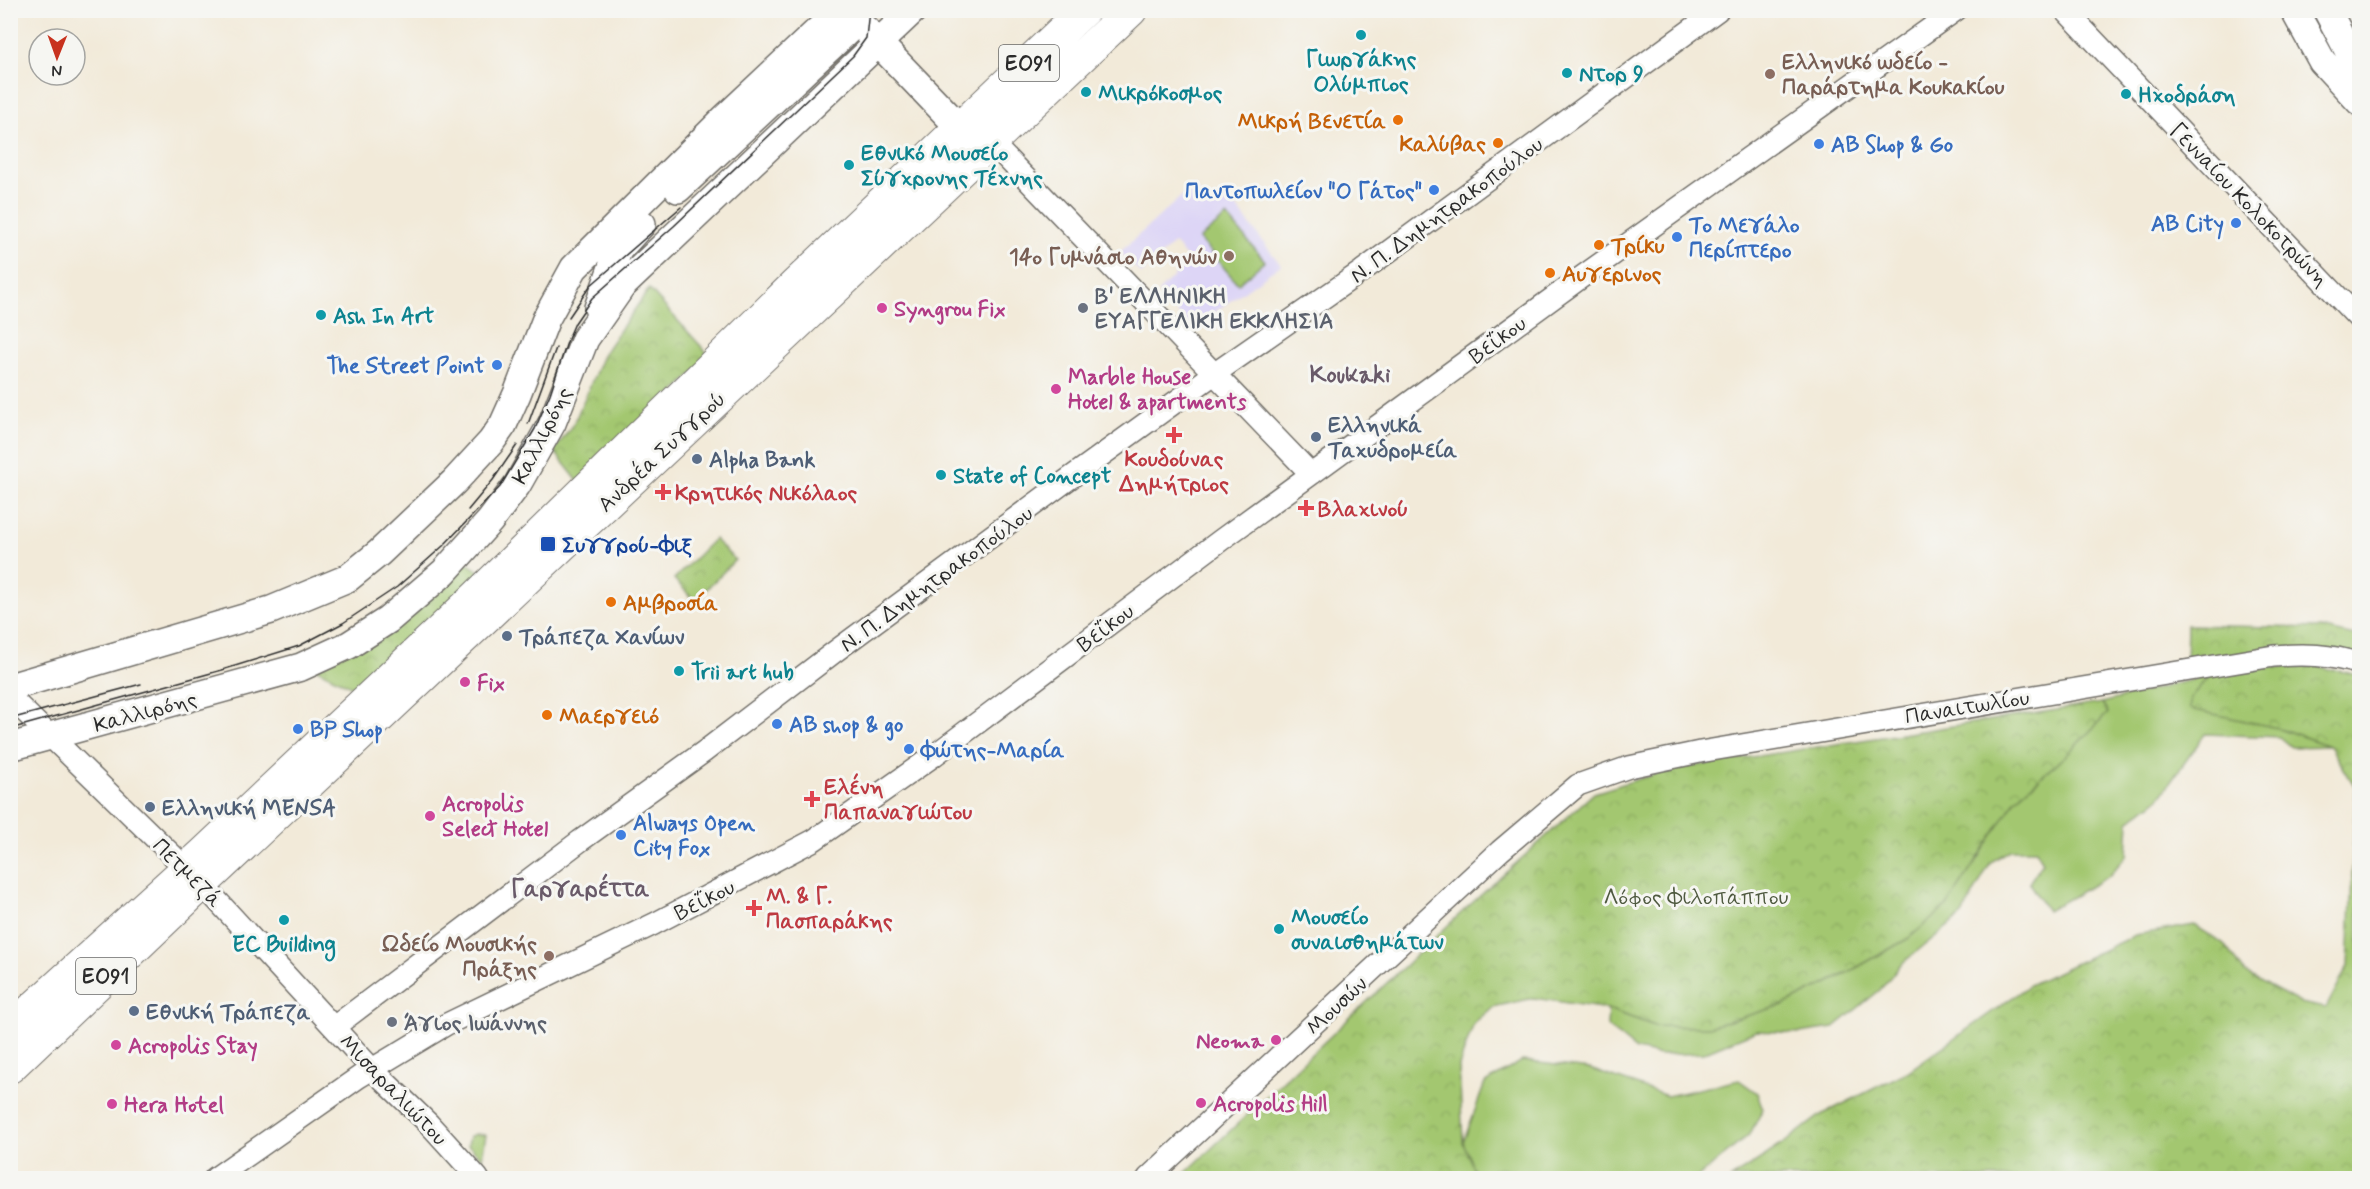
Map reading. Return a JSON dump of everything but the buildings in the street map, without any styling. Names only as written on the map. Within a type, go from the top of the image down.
[{"type":"highway","name":"Ανδρέα Συγγρού","points":[[10,1067],[194,876],[486,588],[795,285],[1084,10]]},
{"type":"highway","name":"Ανδρέα Συγγρού","points":[[10,1029],[194,876],[517,589],[861,262],[992,143],[1131,10]]},
{"type":"main road","name":"Καλλιρόης","points":[[10,687],[271,610],[348,578],[379,553],[470,465],[497,433],[517,394],[546,319],[574,268],[725,118],[867,18],[913,10]]},
{"type":"main road","points":[[2294,10],[2322,61],[2360,102]]},
{"type":"main road","points":[[2326,10],[2360,73]]},
{"type":"main road","name":"Καλλιρόης","points":[[10,747],[301,667],[350,645],[388,620],[444,572],[466,549],[517,485],[552,423],[585,339],[594,324],[615,257],[632,232],[867,18]]},
{"type":"main road","points":[[867,18],[967,122],[992,143]]},
{"type":"street","name":"Ν. Π. Δημητρακοπούλου","points":[[334,1027],[580,841],[696,758],[837,650],[1214,374],[1362,271],[1718,10]]},
{"type":"street","name":"Βεΐκου","points":[[215,1179],[372,1069],[447,1024],[654,924],[814,840],[932,757],[1311,474],[1609,256],[1956,10]]},
{"type":"street","name":"Γενναίου Κολοκοτρώνη","points":[[2065,10],[2360,320]]},
{"type":"street","points":[[992,143],[1311,474]]},
{"type":"street","name":"Παναιτωλίου","points":[[1578,785],[1629,767],[1700,752],[2274,656],[2309,653],[2360,663]]},
{"type":"street","name":"Πετμεζά","points":[[10,697],[194,876],[334,1027]]},
{"type":"street","name":"Μουσών","points":[[1148,1179],[1500,851],[1578,785]]},
{"type":"street","name":"Μισαραλιώτου","points":[[334,1027],[372,1069],[429,1124],[478,1179]]},
{"type":"shaded area","name":"14ο Γυµνάσιο Αθηνών","points":[[1194,185],[1212,209],[1228,196],[1281,265],[1192,328],[1158,292],[1190,261],[1174,243],[1141,274],[1120,252]]},
{"type":"green space","points":[[1227,216],[1265,261],[1238,284],[1199,239]]},
{"type":"green space","points":[[649,289],[710,356],[581,485],[554,451],[574,423],[604,353]]},
{"type":"green space","points":[[714,539],[735,560],[695,601],[674,579]]},
{"type":"green space","points":[[464,561],[485,575],[364,693],[313,667]]},
{"type":"green space","points":[[2187,625],[2321,628],[2359,637],[2359,657],[2186,662]]},
{"type":"green space","points":[[2316,666],[2359,675],[2359,1178],[1731,1178],[1780,1146],[1821,1115],[1907,1072],[2030,985],[2135,935],[2194,925],[2223,943],[2245,973],[2300,1003],[2326,1008],[2348,966],[2356,788],[2330,746],[2282,729],[2190,709],[2190,698],[2210,675],[2267,667]]},
{"type":"green space","points":[[2210,675],[2282,729],[2330,746],[2291,747],[2279,737],[2205,734],[2160,797],[2129,821],[2127,855],[2109,876],[2047,911],[2029,883],[2043,862],[2036,850],[2010,850],[1991,862],[1962,915],[1900,965],[1880,990],[1833,1028],[1800,1033],[1756,1031],[1703,1053],[1660,1055],[1636,1050],[1607,1026],[1608,1009],[1655,1026],[1783,1005],[1840,977],[1909,938],[1979,858],[1992,832],[2016,799],[2065,756],[2108,713],[2102,703]]},
{"type":"green space","name":"Λόφος Φιλοπάππου","points":[[2102,703],[2108,713],[2065,756],[2016,799],[1947,906],[1909,938],[1840,977],[1783,1005],[1709,1027],[1655,1026],[1608,1009],[1534,998],[1493,1007],[1474,1023],[1459,1066],[1463,1142],[1477,1178],[1180,1178],[1462,912],[1594,793],[1668,770]]},
{"type":"green space","points":[[1522,1061],[1590,1069],[1667,1096],[1739,1080],[1757,1093],[1763,1109],[1750,1134],[1697,1178],[1533,1178],[1504,1169],[1475,1175],[1463,1143],[1485,1083]]},
{"type":"green space","points":[[486,1135],[482,1158],[468,1145],[470,1136]]},
{"type":"tram line","points":[[10,729],[222,670],[299,646],[343,623],[397,587],[443,546],[500,487],[535,429],[550,394],[568,339],[575,323],[592,298],[674,226],[853,56],[866,38],[869,10]]},
{"type":"tram line","points":[[569,317],[590,286],[681,207]]},
{"type":"tram line","points":[[528,424],[556,348]]},
{"type":"tram line","points":[[468,510],[493,480],[517,445]]},
{"type":"tram line","points":[[10,719],[141,684]]},
{"type":"place","name":"Γιωργάκης Ολύμπιος","points":[[1361,35]]},
{"type":"place","name":"Ντορ 9","points":[[1567,73]]},
{"type":"place","name":"Ελληνικό ωδείο - Παράρτημα Κουκακίου","points":[[1770,74]]},
{"type":"place","name":"Μικρόκοσμος","points":[[1086,92]]},
{"type":"place","name":"Ηχοδράση","points":[[2126,94]]},
{"type":"place","name":"Μικρή Βενετία","points":[[1398,120]]},
{"type":"place","name":"Καλύβας","points":[[1498,143]]},
{"type":"place","name":"AB Shop & Go","points":[[1819,144]]},
{"type":"place","name":"Εθνικό Μουσείο Σύγχρονης Τέχνης","points":[[849,165]]},
{"type":"place","name":"Παντοπωλείον \"Ο Γάτος\"","points":[[1434,190]]},
{"type":"place","name":"AB City","points":[[2236,223]]},
{"type":"place","name":"Το Μεγάλο Περίπτερο","points":[[1677,237]]},
{"type":"place","name":"Τρίκυ","points":[[1599,245]]},
{"type":"place","name":"14ο Γυµνάσιο Αθηνών","points":[[1229,256]]},
{"type":"place","name":"Αυγερινος","points":[[1550,273]]},
{"type":"place","name":"Syngrou Fix","points":[[882,308]]},
{"type":"place","name":"Β' ΕΛΛΗΝΙΚΗ ΕΥΑΓΓΕΛΙΚΗ ΕΚΚΛΗΣΙΑ","points":[[1083,308]]},
{"type":"place","name":"Ash In Art","points":[[321,315]]},
{"type":"place","name":"The Street Point","points":[[497,365]]},
{"type":"place","name":"Marble House Hotel & apartments","points":[[1056,389]]},
{"type":"place","name":"Κουδούνας Δημήτριος","points":[[1174,435]]},
{"type":"place","name":"Ελληνικά Ταχυδρομεία","points":[[1316,437]]},
{"type":"place","name":"Alpha Bank","points":[[697,459]]},
{"type":"place","name":"State of Concept","points":[[941,475]]},
{"type":"place","name":"Κρητικός Νικόλαος","points":[[663,492]]},
{"type":"place","name":"Βλαχινού","points":[[1306,508]]},
{"type":"place","name":"Συγγρού-Φιξ","points":[[548,544]]},
{"type":"place","name":"Αμβροσία","points":[[611,602]]},
{"type":"place","name":"Τράπεζα Χανίων","points":[[507,636]]},
{"type":"place","name":"Trii art hub","points":[[679,671]]},
{"type":"place","name":"Fix","points":[[465,682]]},
{"type":"place","name":"Μαεργειό","points":[[547,715]]},
{"type":"place","name":"AB shop & go","points":[[777,724]]},
{"type":"place","name":"BP Shop","points":[[298,729]]},
{"type":"place","name":"Φώτης-Μαρία","points":[[909,749]]},
{"type":"place","name":"Ελένη Παπαναγιώτου","points":[[812,799]]},
{"type":"place","name":"Ελληνική MENSA","points":[[150,807]]},
{"type":"place","name":"Acropolis Select Hotel","points":[[430,816]]},
{"type":"place","name":"Always Open City Fox","points":[[621,835]]},
{"type":"place","name":"Μ. & Γ. Πασπαράκης","points":[[754,908]]},
{"type":"place","name":"EC Building","points":[[284,920]]},
{"type":"place","name":"Μουσείο συναισθημάτων","points":[[1279,929]]},
{"type":"place","name":"Ωδείο Μουσικής Πράξης","points":[[549,956]]},
{"type":"place","name":"Εθνική Τράπεζα","points":[[134,1011]]},
{"type":"place","name":"Άγιος Ιωάννης","points":[[392,1022]]},
{"type":"place","name":"Neoma","points":[[1276,1040]]},
{"type":"place","name":"Acropolis Stay","points":[[116,1045]]},
{"type":"place","name":"Acropolis Hill","points":[[1201,1103]]},
{"type":"place","name":"Hera Hotel","points":[[112,1104]]},
{"type":"district","name":"Koukaki","points":[[1350,374]]},
{"type":"district","name":"Γαργαρέττα","points":[[580,888]]}]
